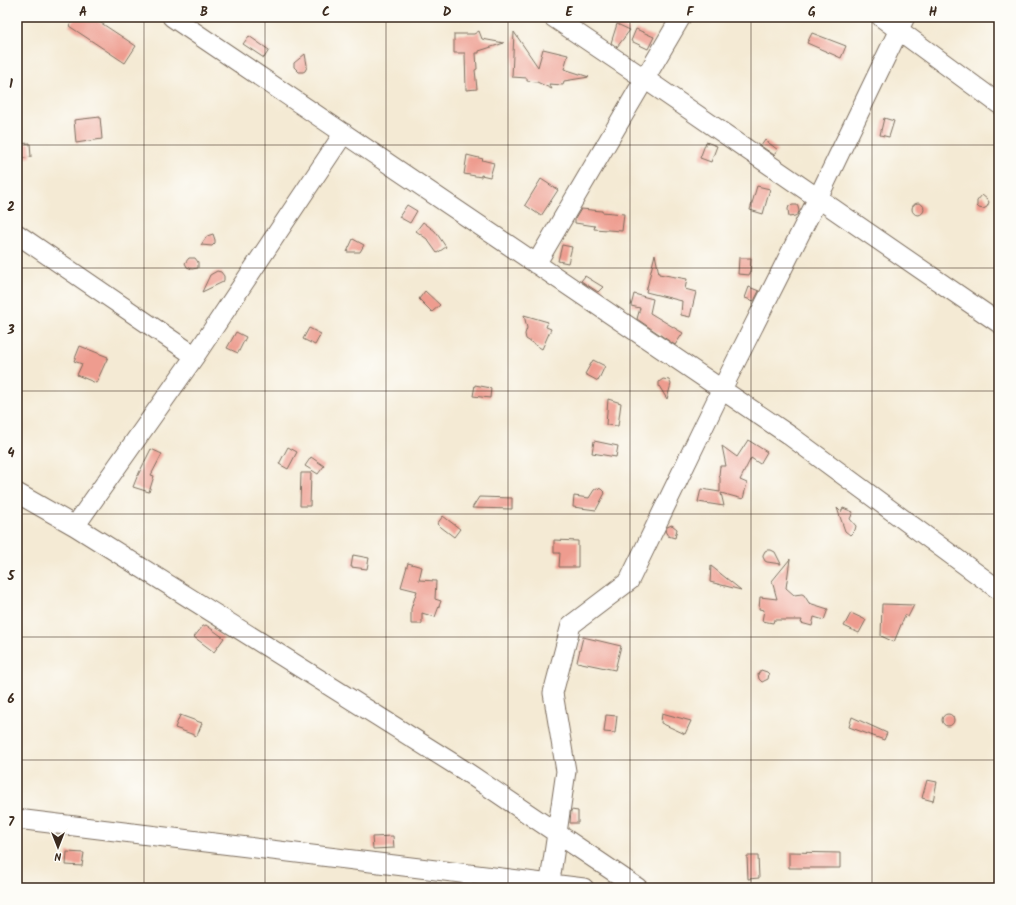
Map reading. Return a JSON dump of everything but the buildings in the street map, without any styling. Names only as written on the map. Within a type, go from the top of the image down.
[{"type":"street","points":[[172,17],[789,435],[999,590]]},
{"type":"street","points":[[553,17],[999,323]]},
{"type":"street","points":[[536,264],[681,17]]},
{"type":"street","points":[[881,17],[902,24],[999,104]]},
{"type":"street","points":[[549,886],[566,771],[553,693],[571,625],[629,581],[902,24]]},
{"type":"street","points":[[75,526],[195,356],[344,134]]},
{"type":"street","points":[[17,234],[195,356]]},
{"type":"street","points":[[17,493],[75,526],[462,769],[638,888]]},
{"type":"street","points":[[17,819],[549,886],[584,888]]}]
